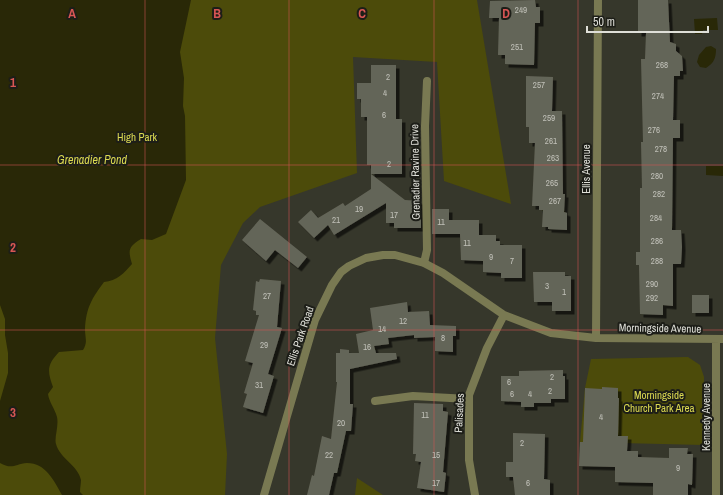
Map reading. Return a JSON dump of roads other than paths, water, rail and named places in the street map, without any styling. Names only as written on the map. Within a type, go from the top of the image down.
[{"type":"street","name":"Ellis Avenue","points":[[596,338],[598,0]]},
{"type":"street","name":"Grenadier Ravine Drive","points":[[424,263],[427,250],[425,126],[427,81]]},
{"type":"street","name":"Ellis Park Road","points":[[264,495],[315,320],[332,285],[341,272],[349,266],[373,256],[404,256],[424,263],[444,273],[504,315],[551,333],[596,338]]},
{"type":"street","name":"Palisades","points":[[475,495],[469,460],[469,395],[487,348],[504,315]]},
{"type":"street","name":"Morningside Avenue","points":[[596,338],[719,339]]},
{"type":"street","name":"Kennedy Avenue","points":[[716,495],[719,339]]},
{"type":"street","points":[[375,401],[413,396],[469,399]]},
{"type":"water","name":"Grenadier Pond","points":[[0,0],[191,0],[180,52],[184,78],[183,106],[185,116],[186,180],[166,234],[152,240],[141,239],[131,247],[130,255],[132,264],[113,280],[104,282],[90,304],[85,329],[86,342],[83,350],[59,352],[50,364],[49,368],[53,387],[48,394],[57,417],[56,444],[61,454],[73,466],[79,475],[81,480],[80,492],[83,495],[62,495],[49,474],[44,469],[34,464],[27,463],[8,466],[0,463],[0,401],[8,373],[8,353],[5,335],[5,319],[0,305]]},
{"type":"water","points":[[717,18],[718,30],[703,30],[702,34],[695,34],[694,19]]},
{"type":"water","points":[[711,46],[716,49],[714,60],[706,68],[700,67],[697,62],[699,55],[706,47]]},
{"type":"water","points":[[706,166],[723,166],[723,176],[706,175]]},
{"type":"park label","name":"High Park","points":[[137,137]]},
{"type":"park label","name":"Morningside Church Park Area","points":[[659,401]]}]
